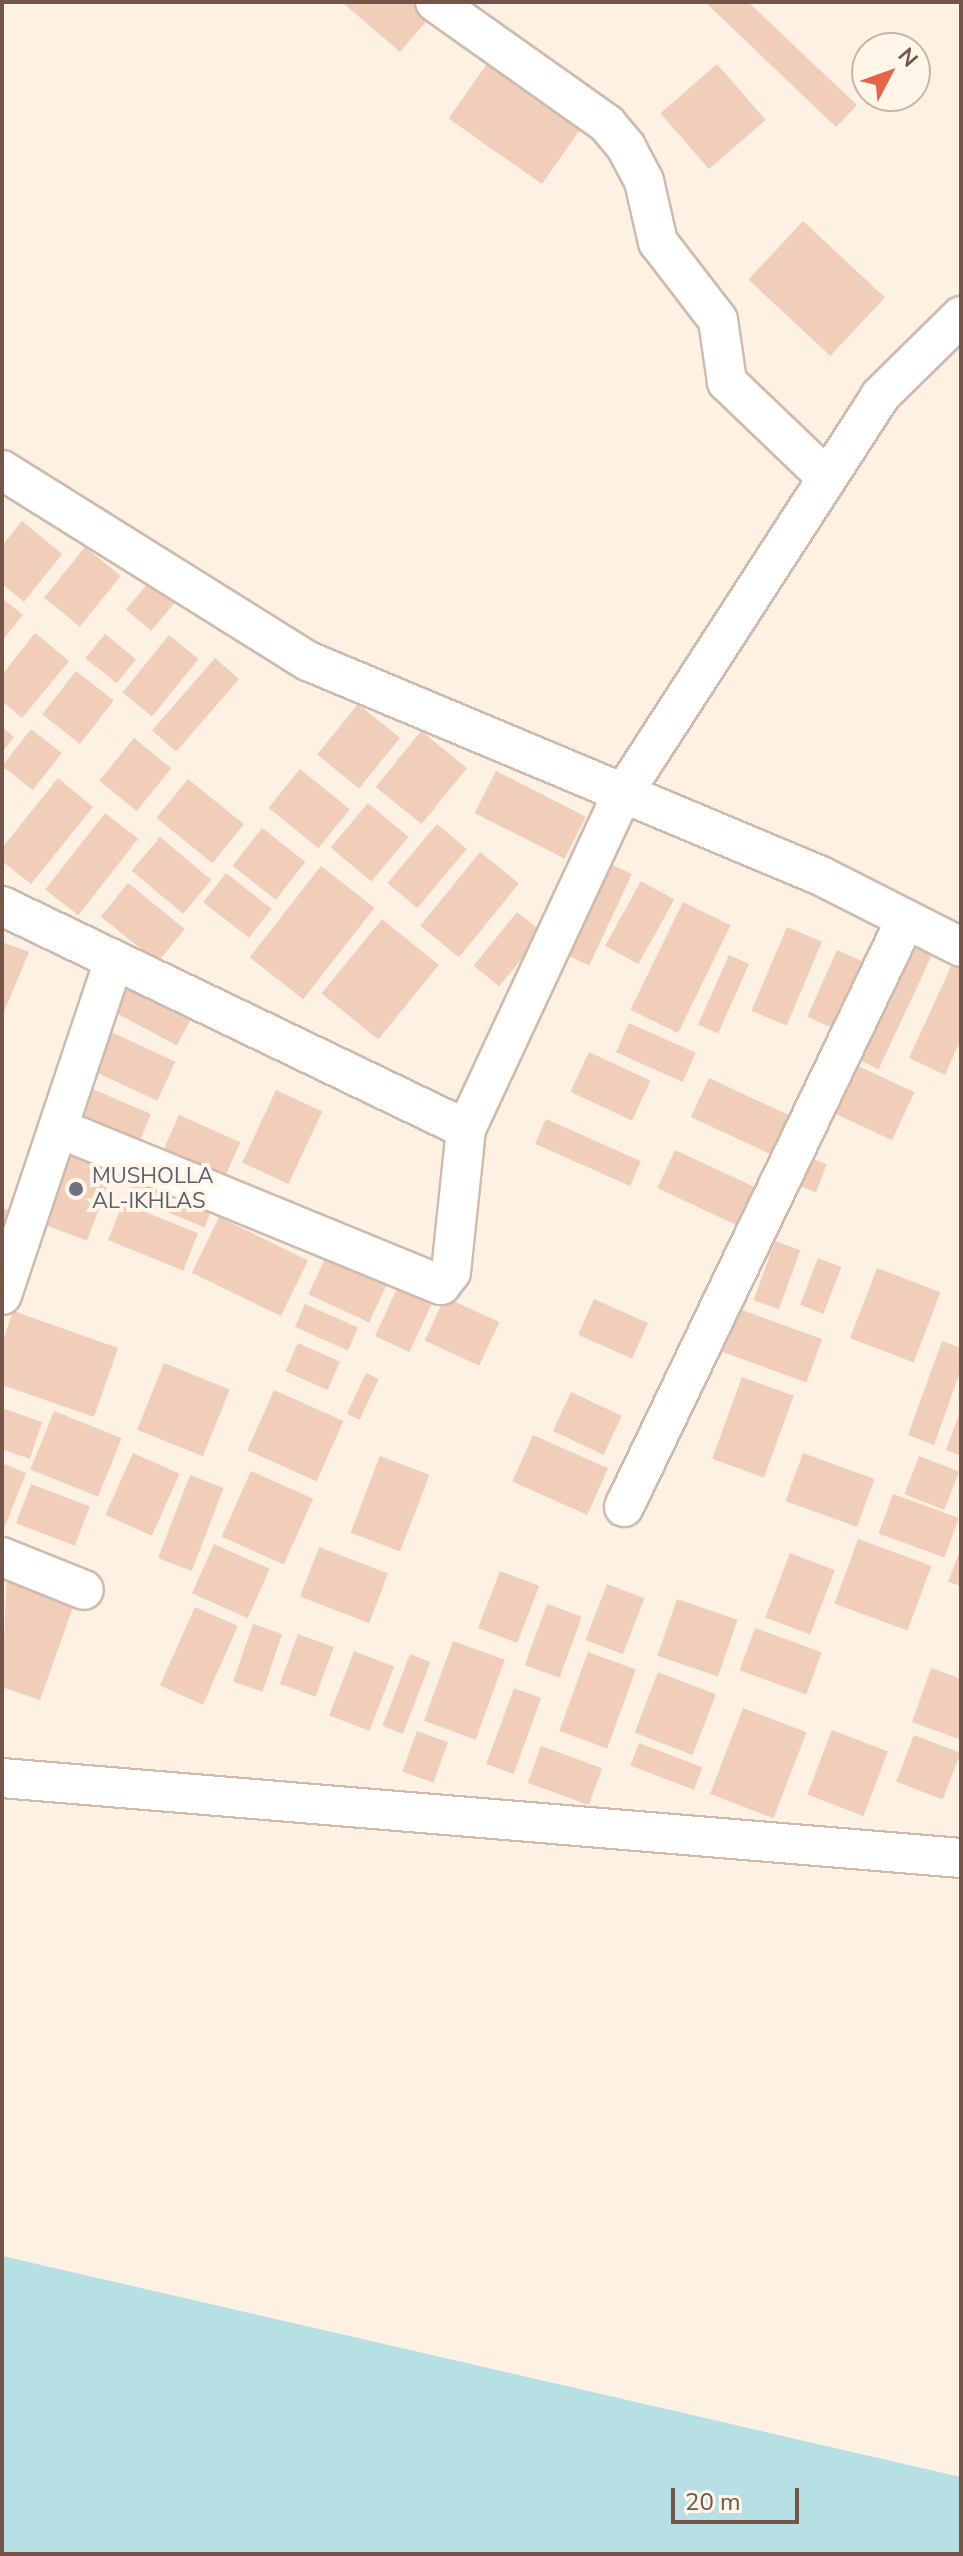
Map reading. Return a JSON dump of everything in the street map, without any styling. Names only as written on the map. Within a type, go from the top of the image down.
[{"type":"street","points":[[435,2],[607,124],[626,147],[644,181],[658,242],[718,320],[727,382],[825,476]]},
{"type":"street","points":[[58,1128],[441,1285],[451,1272],[466,1129],[621,797],[825,476],[880,396],[961,316]]},
{"type":"street","points":[[6,480],[308,661],[621,797],[821,876],[961,947]]},
{"type":"street","points":[[2,906],[466,1129]]},
{"type":"street","points":[[624,1507],[906,919]]},
{"type":"street","points":[[2,1295],[114,960]]},
{"type":"street","points":[[2,1557],[84,1590]]},
{"type":"street","points":[[2,1778],[961,1858]]},
{"type":"water","points":[[2,2256],[961,2477],[961,2554],[2,2554]]},
{"type":"building","points":[[342,2],[412,2],[430,17],[400,52]]},
{"type":"building","points":[[705,2],[748,2],[851,99],[851,111],[836,127]]},
{"type":"building","points":[[491,58],[584,123],[542,184],[449,119]]},
{"type":"building","points":[[717,64],[766,120],[709,169],[660,113]]},
{"type":"building","points":[[803,221],[885,297],[830,356],[748,280]]},
{"type":"building","points":[[22,521],[62,554],[24,602],[2,584],[2,546]]},
{"type":"building","points":[[85,547],[121,576],[80,626],[44,598]]},
{"type":"building","points":[[149,582],[174,603],[151,631],[126,610]]},
{"type":"building","points":[[2,598],[23,615],[2,641]]},
{"type":"building","points":[[35,633],[69,661],[22,718],[2,701],[2,675]]},
{"type":"building","points":[[105,634],[136,659],[117,683],[85,658]]},
{"type":"building","points":[[169,635],[199,659],[152,716],[122,693]]},
{"type":"building","points":[[215,658],[239,679],[176,751],[152,730]]},
{"type":"building","points":[[76,671],[114,701],[80,744],[42,714]]},
{"type":"building","points":[[358,704],[400,738],[359,788],[317,755]]},
{"type":"building","points":[[2,727],[14,737],[2,752]]},
{"type":"building","points":[[31,729],[62,753],[33,790],[2,766]]},
{"type":"building","points":[[421,731],[467,768],[422,824],[376,787]]},
{"type":"building","points":[[134,738],[171,768],[137,811],[99,781]]},
{"type":"building","points":[[300,769],[350,809],[318,848],[269,808]]},
{"type":"building","points":[[496,771],[586,817],[565,859],[475,813]]},
{"type":"building","points":[[58,778],[93,807],[31,884],[2,861],[2,848]]},
{"type":"building","points":[[188,779],[244,824],[212,863],[157,818]]},
{"type":"building","points":[[368,803],[409,837],[371,881],[331,847]]},
{"type":"building","points":[[105,813],[138,839],[78,915],[45,889]]},
{"type":"building","points":[[437,824],[467,849],[417,908],[388,883]]},
{"type":"building","points":[[262,828],[305,862],[276,900],[232,866]]},
{"type":"building","points":[[160,837],[211,880],[183,914],[132,871]]},
{"type":"building","points":[[480,852],[519,883],[459,957],[420,926]]},
{"type":"building","points":[[602,860],[632,874],[589,965],[559,952]]},
{"type":"building","points":[[321,866],[375,908],[303,999],[250,957]]},
{"type":"building","points":[[226,873],[272,909],[249,938],[203,902]]},
{"type":"building","points":[[641,881],[674,899],[638,964],[605,946]]},
{"type":"building","points":[[128,883],[185,929],[158,962],[101,916]]},
{"type":"building","points":[[683,902],[731,925],[678,1033],[630,1010]]},
{"type":"building","points":[[517,912],[543,933],[499,986],[474,966]]},
{"type":"building","points":[[382,919],[439,965],[378,1040],[322,994]]},
{"type":"building","points":[[787,927],[822,942],[786,1026],[751,1011]]},
{"type":"building","points":[[914,939],[935,949],[879,1069],[858,1060]]},
{"type":"building","points":[[2,942],[29,952],[4,1012],[2,1012]]},
{"type":"building","points":[[837,950],[866,963],[837,1030],[807,1017]]},
{"type":"building","points":[[729,955],[749,964],[718,1033],[698,1024]]},
{"type":"building","points":[[953,962],[961,966],[961,1039],[945,1075],[909,1058]]},
{"type":"building","points":[[125,977],[194,1014],[177,1045],[108,1009]]},
{"type":"building","points":[[629,1023],[696,1053],[683,1082],[616,1052]]},
{"type":"building","points":[[101,1027],[175,1062],[157,1101],[83,1066]]},
{"type":"building","points":[[589,1052],[651,1081],[632,1121],[570,1092]]},
{"type":"building","points":[[841,1058],[914,1092],[892,1140],[819,1106]]},
{"type":"building","points":[[709,1078],[790,1116],[771,1155],[691,1117]]},
{"type":"building","points":[[83,1085],[151,1114],[135,1151],[67,1122]]},
{"type":"building","points":[[276,1090],[322,1112],[288,1184],[242,1163]]},
{"type":"building","points":[[179,1115],[240,1142],[220,1187],[159,1160]]},
{"type":"building","points":[[546,1119],[641,1161],[630,1186],[535,1144]]},
{"type":"building","name":"MUSHOLLA AL-IKHLAS","points":[[62,1138],[118,1160],[87,1241],[31,1219]]},
{"type":"building","points":[[675,1150],[756,1188],[738,1226],[657,1188]]},
{"type":"building","points":[[795,1152],[827,1164],[816,1192],[784,1180]]},
{"type":"building","points":[[141,1167],[216,1199],[204,1228],[129,1196]]},
{"type":"building","points":[[123,1203],[198,1233],[183,1270],[108,1240]]},
{"type":"building","points":[[2,1207],[14,1214],[2,1237]]},
{"type":"building","points":[[219,1217],[308,1260],[281,1316],[192,1273]]},
{"type":"building","points":[[775,1241],[800,1250],[779,1309],[753,1300]]},
{"type":"building","points":[[330,1248],[391,1276],[369,1323],[308,1294]]},
{"type":"building","points":[[818,1258],[841,1267],[823,1314],[800,1305]]},
{"type":"building","points":[[877,1268],[940,1292],[914,1362],[850,1338]]},
{"type":"building","points":[[402,1278],[436,1294],[409,1352],[375,1336]]},
{"type":"building","points":[[445,1297],[499,1322],[479,1366],[425,1341]]},
{"type":"building","points":[[594,1299],[648,1323],[632,1359],[578,1335]]},
{"type":"building","points":[[305,1304],[358,1328],[348,1350],[295,1327]]},
{"type":"building","points":[[731,1306],[822,1339],[806,1382],[715,1349]]},
{"type":"building","points":[[13,1311],[118,1348],[94,1417],[2,1385],[2,1343]]},
{"type":"building","points":[[942,1341],[961,1348],[961,1369],[934,1445],[908,1435]]},
{"type":"building","points":[[298,1343],[340,1362],[327,1390],[285,1371]]},
{"type":"building","points":[[164,1363],[230,1390],[203,1456],[137,1430]]},
{"type":"building","points":[[366,1373],[379,1379],[360,1420],[347,1414]]},
{"type":"building","points":[[742,1377],[794,1396],[764,1478],[712,1459]]},
{"type":"building","points":[[274,1390],[343,1421],[317,1481],[247,1450]]},
{"type":"building","points":[[571,1392],[622,1416],[604,1455],[553,1431]]},
{"type":"building","points":[[2,1408],[42,1422],[30,1459],[2,1449]]},
{"type":"building","points":[[961,1409],[961,1456],[946,1450]]},
{"type":"building","points":[[54,1411],[122,1438],[98,1497],[30,1469]]},
{"type":"building","points":[[533,1435],[608,1468],[587,1515],[512,1482]]},
{"type":"building","points":[[133,1453],[180,1474],[152,1536],[105,1515]]},
{"type":"building","points":[[803,1453],[874,1479],[857,1527],[786,1501]]},
{"type":"building","points":[[380,1456],[429,1475],[400,1552],[351,1533]]},
{"type":"building","points":[[919,1456],[959,1471],[944,1510],[904,1494]]},
{"type":"building","points":[[2,1463],[26,1473],[2,1534]]},
{"type":"building","points":[[251,1471],[313,1499],[284,1564],[222,1537]]},
{"type":"building","points":[[190,1475],[224,1488],[192,1571],[158,1558]]},
{"type":"building","points":[[31,1484],[90,1507],[75,1546],[16,1523]]},
{"type":"building","points":[[893,1494],[959,1518],[944,1557],[879,1533]]},
{"type":"building","points":[[858,1539],[931,1566],[908,1631],[834,1604]]},
{"type":"building","points":[[214,1544],[270,1569],[248,1618],[192,1593]]},
{"type":"building","points":[[319,1547],[388,1574],[369,1623],[300,1596]]},
{"type":"building","points":[[961,1548],[961,1586],[948,1582]]},
{"type":"building","points":[[790,1553],[835,1570],[810,1635],[765,1617]]},
{"type":"building","points":[[7,1570],[77,1596],[40,1700],[2,1687]]},
{"type":"building","points":[[500,1571],[539,1586],[517,1643],[478,1628]]},
{"type":"building","points":[[607,1584],[644,1598],[623,1654],[585,1640]]},
{"type":"building","points":[[677,1599],[738,1620],[718,1677],[657,1656]]},
{"type":"building","points":[[547,1604],[582,1617],[560,1678],[525,1665]]},
{"type":"building","points":[[195,1607],[238,1626],[203,1705],[160,1686]]},
{"type":"building","points":[[253,1624],[282,1634],[262,1692],[233,1682]]},
{"type":"building","points":[[755,1628],[822,1652],[806,1695],[740,1670]]},
{"type":"building","points":[[298,1634],[334,1647],[316,1697],[280,1684]]},
{"type":"building","points":[[453,1641],[505,1660],[476,1740],[424,1721]]},
{"type":"building","points":[[354,1651],[394,1666],[369,1731],[329,1715]]},
{"type":"building","points":[[588,1652],[636,1669],[607,1748],[559,1731]]},
{"type":"building","points":[[410,1654],[431,1662],[403,1734],[382,1726]]},
{"type":"building","points":[[931,1668],[961,1679],[961,1740],[912,1722]]},
{"type":"building","points":[[658,1672],[716,1694],[693,1755],[635,1733]]},
{"type":"building","points":[[514,1688],[541,1698],[514,1774],[486,1764]]},
{"type":"building","points":[[743,1708],[806,1732],[774,1818],[710,1794]]},
{"type":"building","points":[[832,1730],[888,1752],[863,1816],[807,1794]]},
{"type":"building","points":[[417,1731],[448,1742],[433,1783],[402,1771]]},
{"type":"building","points":[[914,1735],[961,1753],[943,1800],[896,1782]]},
{"type":"building","points":[[639,1743],[702,1767],[694,1790],[630,1765]]},
{"type":"building","points":[[541,1746],[602,1768],[589,1805],[528,1783]]},
{"type":"place","name":"MUSHOLLA AL-IKHLAS","points":[[76,1189]]}]
